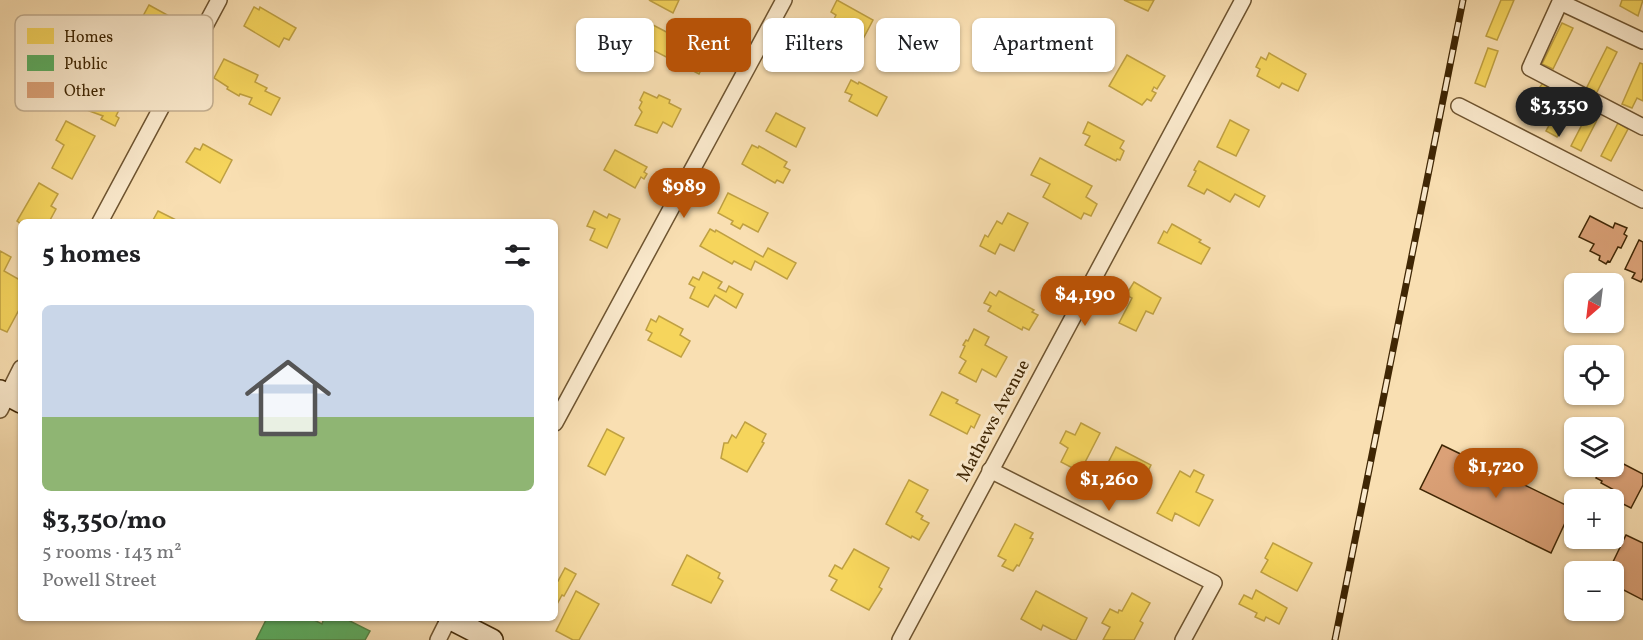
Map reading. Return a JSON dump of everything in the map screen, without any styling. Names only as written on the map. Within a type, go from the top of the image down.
[{"type":"main road","points":[[455,621],[492,640]]},
{"type":"street","points":[[211,15],[219,0]]},
{"type":"street","points":[[558,417],[784,0]]},
{"type":"street","name":"Mathews Avenue","points":[[900,640],[1243,0]]},
{"type":"street","points":[[1643,41],[1560,2],[1530,68],[1643,127]]},
{"type":"street","points":[[1460,106],[1643,200]]},
{"type":"street","points":[[102,219],[160,111]]},
{"type":"street","points":[[7,399],[18,375]]},
{"type":"street","points":[[990,470],[1214,583],[1183,640]]},
{"type":"street","points":[[438,640],[448,621]]},
{"type":"building: Homes","points":[[649,0],[679,0],[673,13]]},
{"type":"building: Homes","points":[[837,0],[873,20],[864,37],[864,18],[834,18],[836,15],[831,12]]},
{"type":"building: Homes","points":[[1124,0],[1154,0],[1148,11]]},
{"type":"building: Homes","points":[[1501,0],[1514,0],[1497,40],[1486,36]]},
{"type":"building: Homes","points":[[1622,0],[1643,0],[1638,16],[1620,6]]},
{"type":"building: Homes","points":[[149,5],[167,15],[144,15]]},
{"type":"building: Homes","points":[[254,7],[259,10],[260,7],[296,28],[289,40],[284,38],[279,47],[244,26]]},
{"type":"building: Homes","points":[[1562,23],[1573,28],[1553,69],[1542,64]]},
{"type":"building: Homes","points":[[654,26],[666,32],[666,57],[654,51]]},
{"type":"building: Homes","points":[[1607,47],[1617,52],[1596,94],[1586,89]]},
{"type":"building: Homes","points":[[1488,48],[1498,51],[1485,87],[1475,83]]},
{"type":"building: Homes","points":[[1269,53],[1306,74],[1298,91],[1282,83],[1279,88],[1257,76],[1260,69],[1256,67],[1261,57],[1266,60]]},
{"type":"building: Homes","points":[[1127,55],[1165,76],[1157,89],[1154,87],[1152,91],[1156,93],[1151,101],[1147,99],[1142,105],[1109,86]]},
{"type":"building: Homes","points":[[224,59],[258,75],[255,82],[267,88],[265,91],[280,98],[271,115],[249,104],[252,98],[240,94],[239,96],[214,78]]},
{"type":"building: Homes","points":[[1640,63],[1643,64],[1643,101],[1637,98],[1632,108],[1622,104]]},
{"type":"building: Homes","points":[[851,80],[887,97],[877,116],[849,101],[852,95],[845,92]]},
{"type":"building: Homes","points":[[1543,83],[1549,88],[1525,118],[1519,114]]},
{"type":"building: Homes","points":[[644,92],[657,98],[659,95],[670,100],[669,103],[681,109],[672,127],[663,122],[657,133],[635,125],[642,112],[639,108]]},
{"type":"building: Homes","points":[[1565,96],[1576,101],[1557,137],[1546,131]]},
{"type":"building: Homes","points":[[89,111],[118,111],[116,116],[119,118],[115,126],[101,119],[103,116]]},
{"type":"building: Homes","points":[[1589,111],[1599,116],[1581,151],[1571,146]]},
{"type":"building: Homes","points":[[776,113],[805,128],[796,147],[766,131]]},
{"type":"building: Homes","points":[[1230,120],[1249,130],[1236,156],[1217,147]]},
{"type":"building: Homes","points":[[66,121],[95,136],[72,179],[52,168],[64,145],[56,140]]},
{"type":"building: Homes","points":[[1088,122],[1124,141],[1120,148],[1124,151],[1120,160],[1116,161],[1085,145],[1090,136],[1083,133]]},
{"type":"building: Homes","points":[[1618,123],[1628,129],[1611,161],[1601,156]]},
{"type":"building: Homes","points":[[203,144],[232,160],[220,183],[186,162],[195,148],[200,150]]},
{"type":"building: Homes","points":[[752,145],[758,148],[759,146],[787,162],[784,167],[790,170],[783,183],[777,180],[775,183],[742,164]]},
{"type":"building: Homes","points":[[615,150],[647,167],[644,172],[647,174],[644,179],[641,177],[635,188],[604,170]]},
{"type":"building: Homes","points":[[1040,158],[1092,186],[1086,197],[1097,204],[1091,216],[1084,213],[1081,219],[1043,197],[1050,184],[1031,175]]},
{"type":"building: Homes","points":[[1199,161],[1265,196],[1259,207],[1235,194],[1230,202],[1207,189],[1204,194],[1188,186]]},
{"type":"building: Homes","points":[[39,183],[58,194],[51,206],[56,209],[51,219],[18,219]]},
{"type":"building: Homes","points":[[728,193],[768,213],[758,232],[743,224],[740,229],[731,224],[733,221],[718,213]]},
{"type":"building: Homes","points":[[158,211],[174,219],[154,219]]},
{"type":"building: Homes","points":[[594,211],[607,218],[609,214],[620,219],[607,248],[590,240],[595,229],[587,226]]},
{"type":"building: Homes","points":[[1008,213],[1028,223],[1014,251],[1000,244],[995,254],[980,246],[985,235],[988,237],[997,221],[1002,224]]},
{"type":"building: Homes","points":[[1172,224],[1201,240],[1199,242],[1210,248],[1201,264],[1158,243],[1164,231],[1167,233]]},
{"type":"building: Homes","points":[[710,229],[715,232],[716,230],[763,257],[768,248],[796,263],[787,279],[755,261],[751,270],[734,261],[732,264],[700,246]]},
{"type":"building: Homes","points":[[0,251],[11,257],[4,271],[18,279],[18,312],[7,332],[0,329]]},
{"type":"building: Homes","points":[[703,272],[722,282],[718,288],[726,292],[729,286],[743,294],[736,308],[715,295],[708,307],[690,298],[695,287],[689,284],[693,277],[699,280]]},
{"type":"building: Homes","points":[[1134,282],[1161,298],[1153,314],[1146,311],[1136,331],[1119,323],[1132,298],[1126,295]]},
{"type":"building: Homes","points":[[999,291],[1034,310],[1032,312],[1038,315],[1029,330],[1023,327],[1022,330],[988,311],[991,306],[984,303],[990,292],[996,296]]},
{"type":"building: Homes","points":[[659,316],[683,329],[680,335],[690,341],[681,357],[648,340],[652,333],[646,330],[651,319],[656,322]]},
{"type":"building: Homes","points":[[974,329],[989,337],[985,345],[1007,357],[996,377],[982,369],[976,382],[959,373],[966,361],[960,357],[965,346],[963,345],[966,340],[968,341]]},
{"type":"building: Homes","points":[[942,392],[958,400],[956,403],[980,415],[974,428],[971,426],[967,434],[930,415]]},
{"type":"building: Homes","points":[[745,422],[766,434],[762,442],[764,443],[747,472],[721,458],[724,443],[728,443],[732,435],[736,438]]},
{"type":"building: Homes","points":[[1081,423],[1100,433],[1080,472],[1061,462],[1068,448],[1060,443],[1066,431],[1075,435]]},
{"type":"building: Homes","points":[[607,429],[624,438],[605,475],[588,466]]},
{"type":"building: Homes","points":[[1116,447],[1151,465],[1138,491],[1127,485],[1123,494],[1099,481]]},
{"type":"building: Homes","points":[[1194,470],[1204,475],[1196,492],[1213,500],[1199,526],[1175,513],[1172,521],[1157,513],[1180,471],[1190,477]]},
{"type":"building: Homes","points":[[909,480],[928,490],[916,512],[923,516],[921,519],[929,523],[919,540],[886,524]]},
{"type":"building: Homes","points":[[1015,524],[1033,533],[1030,538],[1033,539],[1019,566],[1017,565],[1013,571],[1002,566],[1006,560],[998,556]]},
{"type":"building: Homes","points":[[1273,543],[1312,563],[1297,591],[1261,572],[1268,560],[1265,558]]},
{"type":"building: Homes","points":[[854,549],[889,568],[879,587],[882,589],[869,610],[831,590],[837,580],[829,576],[835,565],[842,569]]},
{"type":"building: Homes","points":[[687,555],[720,573],[718,578],[723,581],[711,603],[672,585]]},
{"type":"building: Homes","points":[[565,568],[576,574],[558,602],[558,581]]},
{"type":"building: Homes","points":[[1256,590],[1287,608],[1279,624],[1266,617],[1264,621],[1255,617],[1257,613],[1239,604],[1244,595],[1252,599]]},
{"type":"building: Homes","points":[[576,591],[599,604],[579,640],[573,640],[556,631]]},
{"type":"building: Homes","points":[[1036,591],[1087,618],[1076,640],[1043,625],[1041,630],[1021,619]]},
{"type":"building: Homes","points":[[1132,593],[1150,603],[1140,621],[1143,623],[1134,640],[1103,640],[1110,627],[1102,623],[1110,609],[1118,613],[1119,610],[1122,611]]},
{"type":"building: Public","points":[[266,621],[316,621],[322,624],[323,621],[350,621],[370,631],[365,640],[256,640]]},
{"type":"building: Other","points":[[1590,216],[1613,228],[1615,223],[1627,228],[1624,234],[1627,236],[1621,248],[1618,247],[1610,262],[1606,264],[1599,260],[1600,256],[1590,251],[1594,244],[1579,237]]},
{"type":"building: Other","points":[[1639,240],[1643,242],[1641,282],[1632,278],[1635,273],[1625,269]]},
{"type":"building: Other","points":[[1442,445],[1564,504],[1564,525],[1551,553],[1420,489]]},
{"type":"building: Other","points":[[1624,464],[1643,474],[1643,485],[1631,508],[1624,504],[1624,489],[1612,489],[1596,478],[1624,477]]},
{"type":"building: Other","points":[[1626,535],[1643,543],[1643,600],[1624,590],[1624,561],[1613,561],[1619,549],[1624,549]]},
{"type":"railway","points":[[1335,640],[1463,0]]}]
